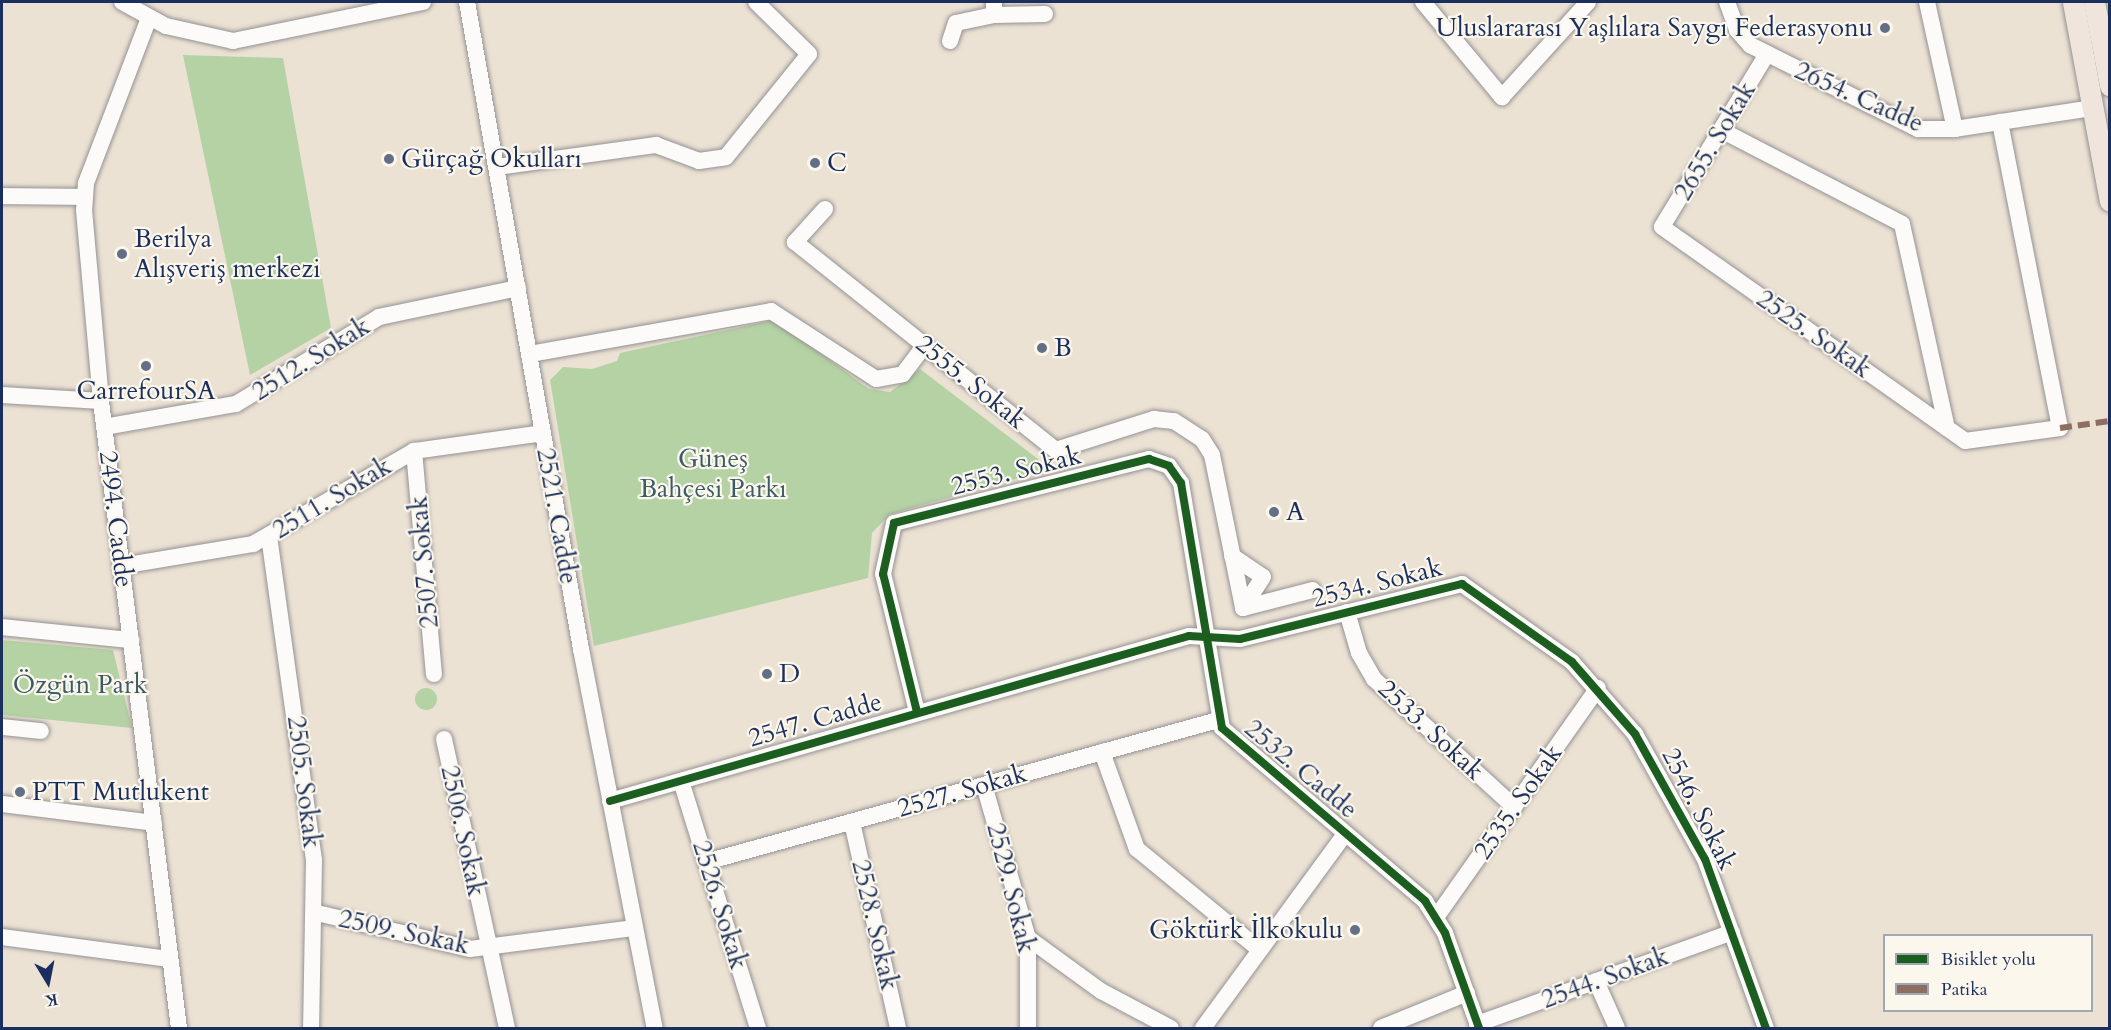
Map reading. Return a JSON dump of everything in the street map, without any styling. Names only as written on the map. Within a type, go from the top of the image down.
[{"type":"main road","points":[[2073,2],[2101,107],[2109,201]]},
{"type":"main road","points":[[2094,2],[2109,85]]},
{"type":"street","points":[[122,2],[149,18],[200,36],[249,40],[423,2]]},
{"type":"street","name":"2521. Cadde","points":[[467,2],[610,801],[655,1029]]},
{"type":"street","points":[[497,167],[656,145],[694,160],[716,161],[730,154],[809,54],[756,2]]},
{"type":"street","points":[[1423,2],[1502,97],[1588,2]]},
{"type":"street","name":"2654. Cadde","points":[[1728,2],[1744,40],[1767,54],[1910,126],[1955,129],[2101,107]]},
{"type":"street","points":[[1927,2],[1955,129]]},
{"type":"street","points":[[950,41],[956,23],[994,8],[1045,14]]},
{"type":"street","name":"2494. Cadde","points":[[149,18],[84,197],[101,401],[179,1029]]},
{"type":"street","name":"2655. Sokak","points":[[1662,227],[1767,54]]},
{"type":"street","name":"2525. Sokak","points":[[1662,227],[1965,441],[2060,428],[2000,122]]},
{"type":"street","points":[[1721,130],[1902,224],[1947,428]]},
{"type":"street","points":[[2,196],[84,197]]},
{"type":"street","name":"2555. Sokak","points":[[825,209],[795,242],[1056,450],[1154,418],[1194,432],[1212,455],[1243,608]]},
{"type":"street","name":"2512. Sokak","points":[[104,427],[236,404],[379,317],[519,288]]},
{"type":"street","points":[[530,354],[771,311],[876,379],[903,374],[925,345]]},
{"type":"street","points":[[2,394],[101,401]]},
{"type":"street","name":"2511. Sokak","points":[[121,566],[237,548],[269,537],[414,451],[543,433]]},
{"type":"street","name":"2507. Sokak","points":[[414,451],[434,674]]},
{"type":"street","name":"2553. Sokak","points":[[917,712],[883,574],[894,523],[1149,459]]},
{"type":"street","name":"2532. Cadde","points":[[1149,459],[1169,466],[1181,483],[1218,720],[1233,741],[1345,834],[1437,916]]},
{"type":"street","name":"2505. Sokak","points":[[269,537],[301,752],[317,913],[311,1029]]},
{"type":"street","points":[[1232,556],[1263,577],[1243,608]]},
{"type":"street","name":"2534. Sokak","points":[[1205,636],[1240,639],[1462,584],[1572,662],[1598,688]]},
{"type":"street","points":[[1243,608],[1313,590]]},
{"type":"street","name":"2533. Sokak","points":[[1347,612],[1359,653],[1374,679],[1514,807]]},
{"type":"street","points":[[2,627],[131,640]]},
{"type":"street","name":"2547. Cadde","points":[[610,801],[1189,636],[1205,636]]},
{"type":"street","name":"2535. Sokak","points":[[1437,916],[1598,688]]},
{"type":"street","name":"2546. Sokak","points":[[1598,688],[1635,734],[1680,806],[1732,932],[1766,1029]]},
{"type":"street","name":"2527. Sokak","points":[[706,862],[1218,720]]},
{"type":"street","points":[[2,727],[41,731]]},
{"type":"street","name":"2506. Sokak","points":[[444,739],[487,949],[507,1029]]},
{"type":"street","points":[[1102,752],[1137,849],[1260,950]]},
{"type":"street","name":"2526. Sokak","points":[[681,781],[758,1029]]},
{"type":"street","name":"2529. Sokak","points":[[984,785],[1028,939],[1028,1029]]},
{"type":"street","points":[[2,804],[154,823]]},
{"type":"street","name":"2528. Sokak","points":[[852,822],[898,1029]]},
{"type":"street","points":[[1203,1029],[1345,834]]},
{"type":"street","name":"2509. Sokak","points":[[317,913],[451,947],[487,949],[634,927]]},
{"type":"street","points":[[1437,916],[1478,1026]]},
{"type":"street","name":"2544. Sokak","points":[[1478,1026],[1732,932]]},
{"type":"street","points":[[2,937],[170,959]]},
{"type":"street","points":[[1028,939],[1101,991],[1171,1029]]},
{"type":"street","points":[[1596,981],[1617,1029]]},
{"type":"street","points":[[1380,1029],[1467,993]]},
{"type":"green space","points":[[183,55],[283,58],[331,328],[250,375]]},
{"type":"green space","name":"Güneş Bahçesi Parkı","points":[[775,320],[869,389],[890,392],[920,369],[1051,469],[890,514],[872,533],[868,578],[594,646],[550,380],[563,367],[592,369],[617,361],[620,353]]},
{"type":"green space","name":"Özgün Park","points":[[2,640],[113,650],[132,728],[2,715]]},
{"type":"green space","points":[[426,688],[434,691],[437,699],[434,707],[426,710],[418,707],[415,699],[418,691]]},
{"type":"marked path","points":[[2060,428],[2110,421]]},
{"type":"cycle path","points":[[917,712],[883,574],[894,523],[1149,459],[1169,466],[1181,483],[1222,728],[1425,901],[1445,933],[1479,1028]]},
{"type":"cycle path","points":[[610,801],[1189,636],[1240,639],[1462,584],[1572,662],[1635,734],[1705,859],[1766,1028]]},
{"type":"place","name":"Uluslararası Yaşlılara Saygı Federasyonu","points":[[1885,28]]},
{"type":"place","name":"Gürçağ Okulları","points":[[389,159]]},
{"type":"place","name":"C","points":[[815,163]]},
{"type":"place","name":"Berilya Alışveriş merkezi","points":[[122,254]]},
{"type":"place","name":"B","points":[[1042,348]]},
{"type":"place","name":"CarrefourSA","points":[[146,366]]},
{"type":"place","name":"A","points":[[1274,512]]},
{"type":"place","name":"D","points":[[767,674]]},
{"type":"place","name":"PTT Mutlukent","points":[[20,792]]},
{"type":"place","name":"Göktürk İlkokulu","points":[[1355,930]]}]
